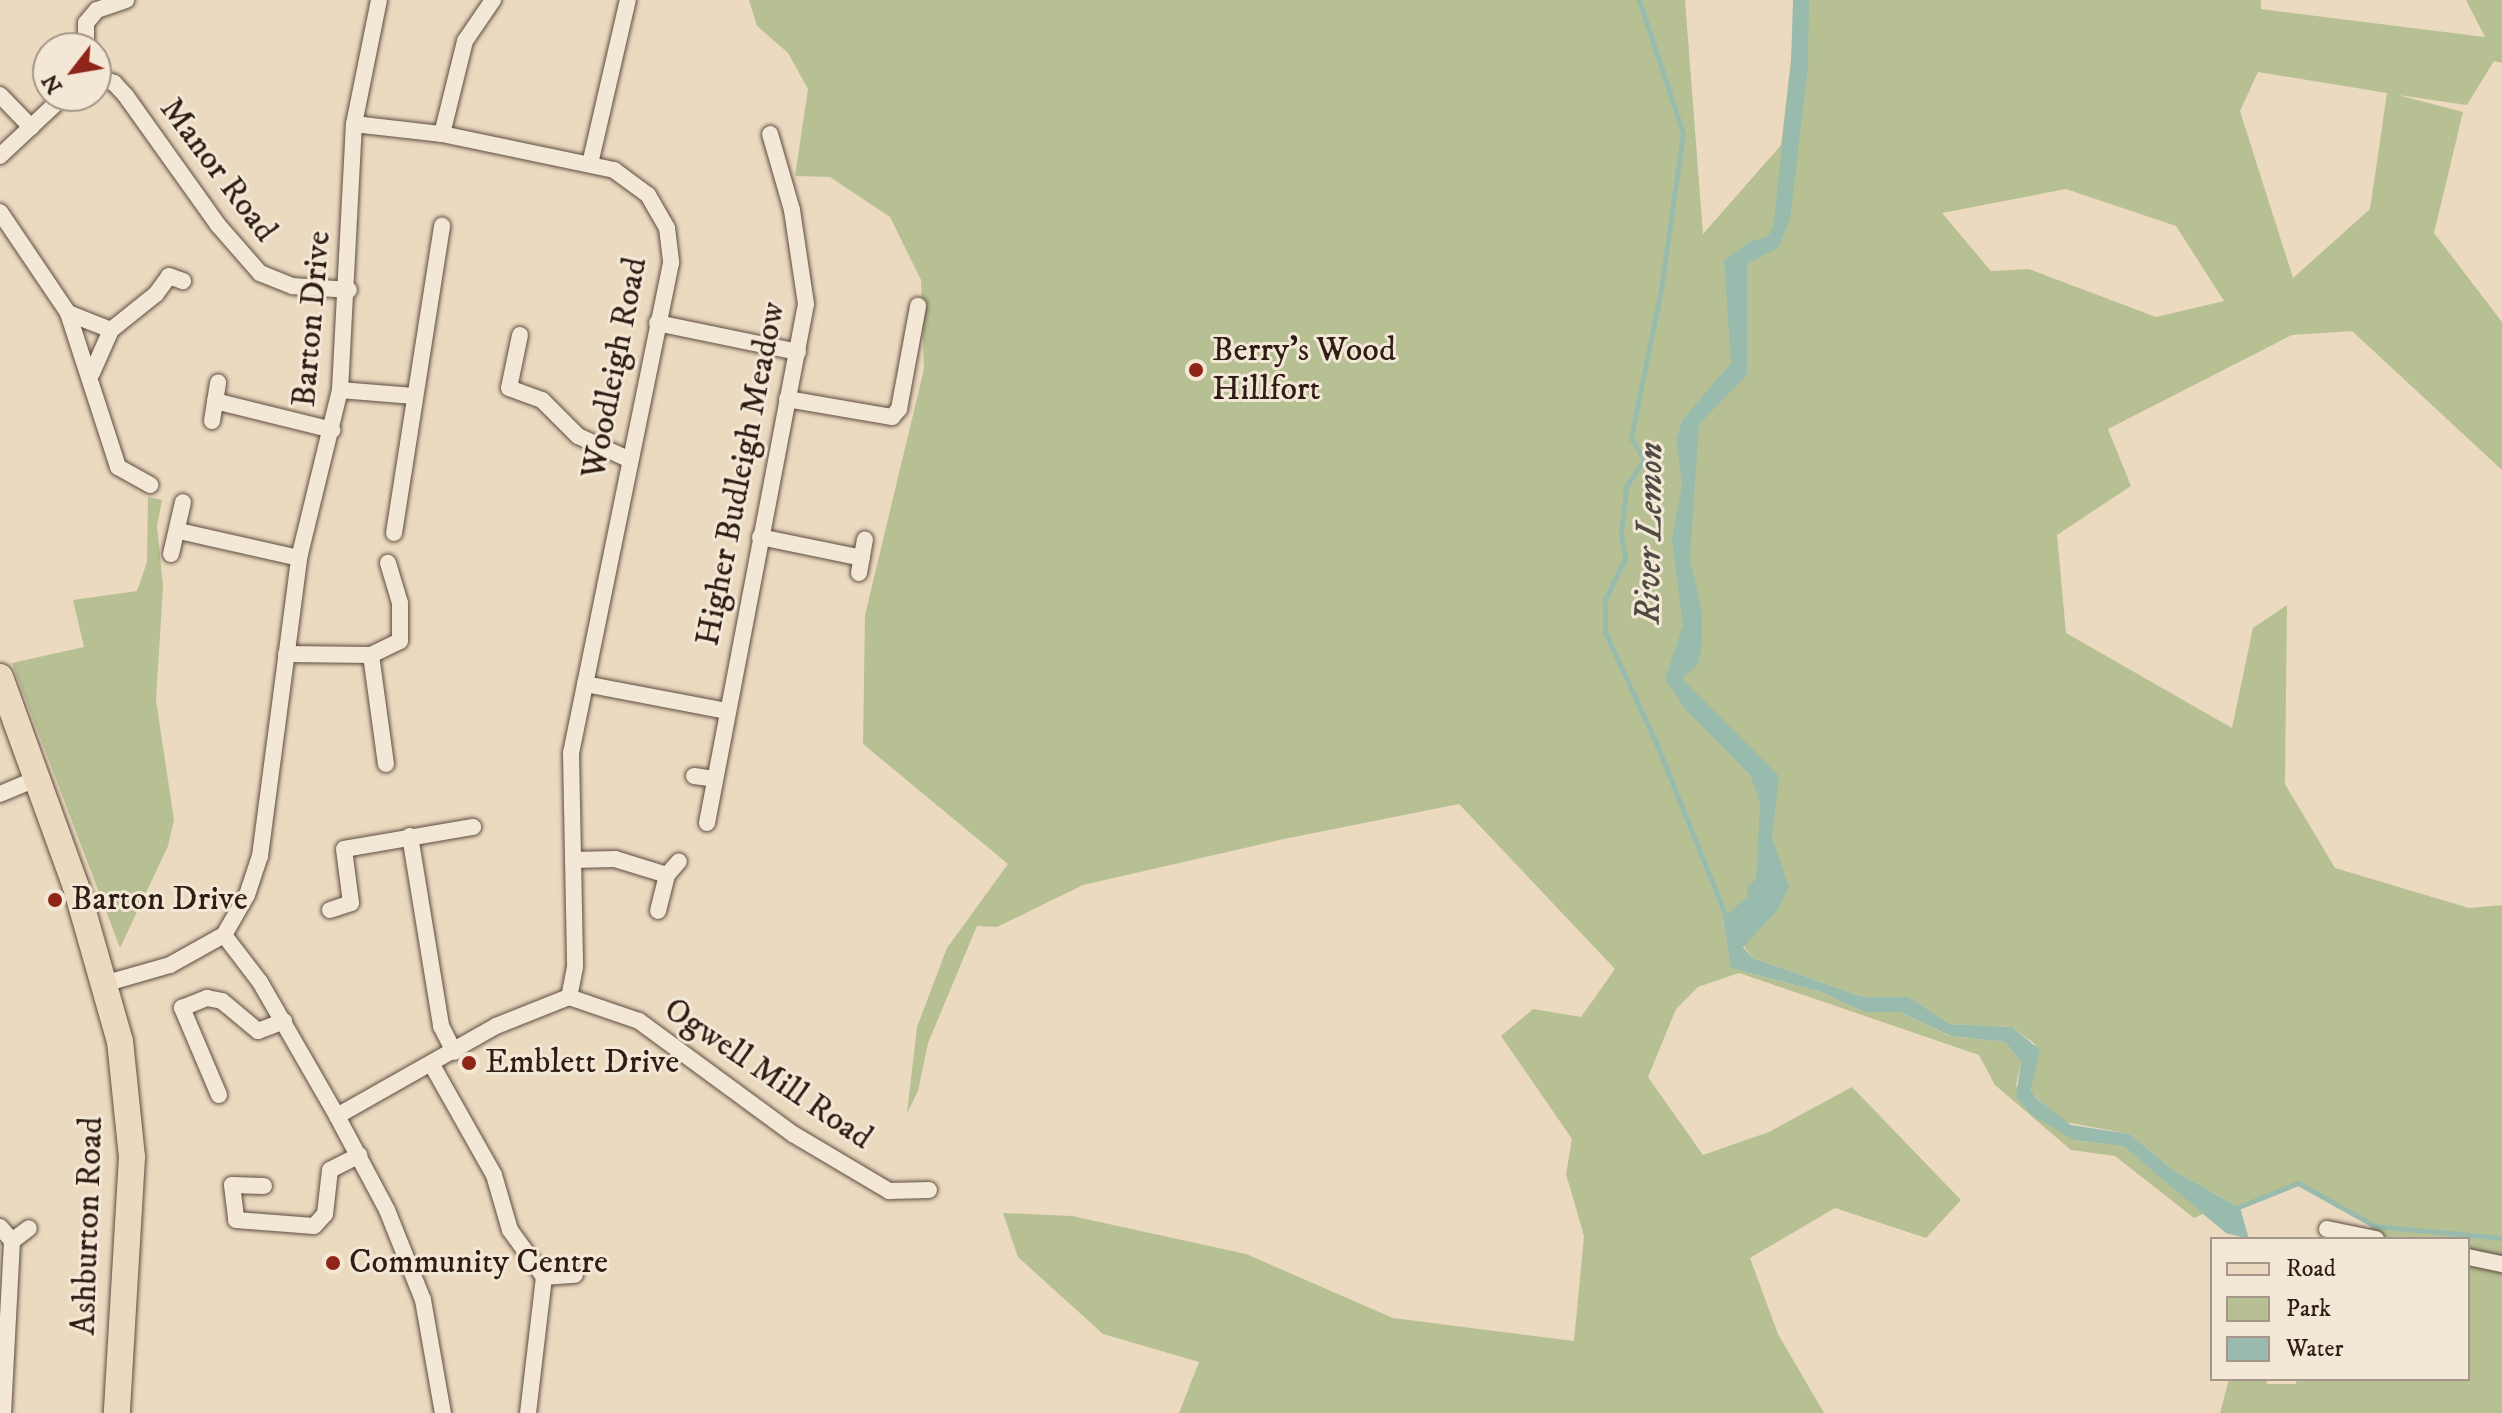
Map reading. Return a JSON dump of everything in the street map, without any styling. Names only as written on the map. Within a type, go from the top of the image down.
[{"type":"main road","name":"Ashburton Road","points":[[0,677],[38,778],[107,983],[120,1041],[132,1157],[117,1413]]},
{"type":"street","points":[[86,32],[86,23],[97,10],[126,0]]},
{"type":"street","name":"Barton Drive","points":[[224,935],[247,895],[260,856],[299,558],[340,390],[349,290],[354,124],[379,0]]},
{"type":"street","points":[[442,134],[465,41],[493,0]]},
{"type":"street","points":[[590,164],[628,0]]},
{"type":"street","name":"Manor Road","points":[[112,82],[126,96],[218,225],[260,273],[293,286],[349,290]]},
{"type":"street","points":[[0,95],[31,127]]},
{"type":"street","points":[[0,156],[47,112]]},
{"type":"street","name":"Woodleigh Road","points":[[354,124],[442,134],[590,164],[633,181],[667,228],[671,263],[628,459],[571,753],[575,967],[569,997]]},
{"type":"street","name":"Higher Budleigh Meadow","points":[[707,823],[798,352],[806,283],[770,134]]},
{"type":"street","points":[[0,212],[68,313],[92,373],[118,467],[150,485]]},
{"type":"street","points":[[394,533],[442,226]]},
{"type":"street","points":[[92,373],[111,330],[156,294],[169,276],[183,281]]},
{"type":"street","points":[[787,399],[892,417],[899,409],[918,306]]},
{"type":"street","points":[[68,313],[111,330]]},
{"type":"street","points":[[657,323],[798,352]]},
{"type":"street","points":[[520,335],[509,388],[542,400],[578,436],[628,459]]},
{"type":"street","points":[[212,421],[218,382]]},
{"type":"street","points":[[340,390],[414,396]]},
{"type":"street","points":[[215,401],[332,430]]},
{"type":"street","points":[[171,554],[179,531],[183,502]]},
{"type":"street","points":[[179,531],[299,558]]},
{"type":"street","points":[[760,537],[860,566],[865,540]]},
{"type":"street","points":[[286,654],[371,655],[392,648],[403,630],[388,558]]},
{"type":"street","points":[[371,655],[386,764]]},
{"type":"street","points":[[585,684],[727,711]]},
{"type":"street","points":[[694,776],[715,779]]},
{"type":"street","points":[[0,794],[38,778]]},
{"type":"street","points":[[330,910],[351,903],[344,849],[473,827]]},
{"type":"street","points":[[410,836],[441,1026],[454,1052]]},
{"type":"street","points":[[573,860],[615,859],[667,875]]},
{"type":"street","points":[[658,911],[667,875],[679,861]]},
{"type":"street","points":[[107,983],[170,965],[224,935],[284,1021],[359,1155],[423,1300],[443,1413]]},
{"type":"street","points":[[337,1116],[432,1065],[496,1026],[569,997]]},
{"type":"street","name":"Ogwell Mill Road","points":[[569,997],[639,1021],[793,1134],[889,1191],[929,1190]]},
{"type":"street","points":[[219,1095],[182,1008],[207,998],[222,1001],[247,1028],[258,1031],[284,1021]]},
{"type":"street","points":[[432,1065],[494,1175],[510,1230],[544,1277],[528,1413]]},
{"type":"street","points":[[264,1186],[232,1185],[236,1220],[314,1226],[325,1214],[330,1170],[359,1155]]},
{"type":"street","points":[[0,1227],[12,1241],[3,1413]]},
{"type":"street","points":[[12,1241],[29,1228]]},
{"type":"street","points":[[2327,1229],[2366,1237]]},
{"type":"street","points":[[2470,1257],[2502,1264]]},
{"type":"street","points":[[544,1277],[575,1275]]},
{"type":"green space","points":[[749,0],[1685,0],[1703,234],[1781,145],[1798,0],[2261,0],[2261,9],[2485,37],[2466,0],[2502,0],[2502,63],[2494,61],[2467,105],[2398,95],[2463,112],[2434,233],[2502,322],[2502,470],[2352,331],[2292,335],[2108,429],[2131,486],[2057,535],[2066,633],[2232,728],[2253,628],[2287,605],[2285,784],[2335,868],[2469,908],[2502,905],[2502,1413],[2220,1413],[2228,1381],[2296,1384],[2297,1381],[2470,1381],[2470,1237],[2349,1237],[2374,1226],[2298,1183],[2239,1205],[2245,1218],[2240,1208],[2173,1170],[2130,1134],[2065,1122],[2031,1093],[2035,1044],[2012,1027],[1950,1024],[1909,997],[1863,997],[1753,958],[1723,919],[1732,968],[1821,992],[1864,1012],[1899,1012],[1950,1036],[2005,1042],[2021,1062],[2016,1086],[2074,1140],[2123,1146],[2233,1237],[2203,1214],[2194,1218],[2115,1156],[2071,1150],[1995,1085],[1979,1055],[1739,973],[1698,987],[1676,1009],[1648,1077],[1703,1155],[1769,1132],[1852,1087],[1961,1200],[1926,1238],[1835,1208],[1750,1258],[1778,1334],[1824,1413],[1179,1413],[1199,1362],[1103,1334],[1018,1257],[1003,1213],[1072,1216],[1246,1254],[1393,1318],[1574,1341],[1584,1236],[1566,1174],[1572,1139],[1501,1036],[1533,1009],[1581,1017],[1615,969],[1459,804],[1284,839],[1083,885],[997,927],[977,926],[928,1043],[918,1091],[907,1113],[917,1027],[947,948],[1008,864],[863,744],[865,615],[924,369],[921,280],[890,217],[830,177],[795,176],[808,89],[788,53],[757,26]],"holes":[[[2258,72],[2387,93],[2370,209],[2293,278],[2240,111]],[[2066,189],[2176,226],[2224,301],[2156,317],[2029,269],[1991,271],[1942,213]]]},
{"type":"green space","points":[[148,497],[162,500],[157,526],[163,586],[156,700],[174,820],[168,846],[120,948],[12,663],[84,647],[73,600],[137,591],[147,562]]},
{"type":"water","name":"River Lemon","points":[[1793,0],[1809,0],[1808,68],[1790,219],[1778,248],[1747,264],[1747,375],[1699,424],[1690,560],[1702,612],[1702,645],[1698,664],[1682,679],[1779,776],[1772,837],[1789,887],[1777,911],[1743,947],[1753,958],[1863,997],[1909,997],[1950,1024],[2012,1027],[2040,1050],[2031,1090],[2035,1097],[2071,1125],[2130,1134],[2173,1170],[2240,1208],[2248,1237],[2226,1233],[2123,1146],[2074,1140],[2030,1114],[2016,1096],[2021,1062],[2005,1042],[1951,1036],[1899,1012],[1864,1012],[1821,992],[1731,968],[1723,918],[1747,897],[1747,887],[1756,879],[1760,804],[1751,776],[1686,710],[1665,679],[1683,625],[1672,539],[1682,484],[1676,439],[1683,419],[1731,363],[1724,260],[1751,241],[1767,237],[1773,228],[1791,63]]},
{"type":"waterway","points":[[1639,0],[1683,133],[1661,290],[1631,438],[1644,459],[1626,487],[1621,535],[1625,558],[1605,600],[1605,632],[1657,745],[1726,917]]},
{"type":"waterway","points":[[2236,1208],[2298,1183],[2375,1226],[2502,1238]]},
{"type":"place","name":"Berry's Wood Hillfort","points":[[1196,370]]},
{"type":"place","name":"Barton Drive","points":[[55,900]]},
{"type":"place","name":"Emblett Drive","points":[[469,1063]]},
{"type":"place","name":"Community Centre","points":[[333,1263]]}]
